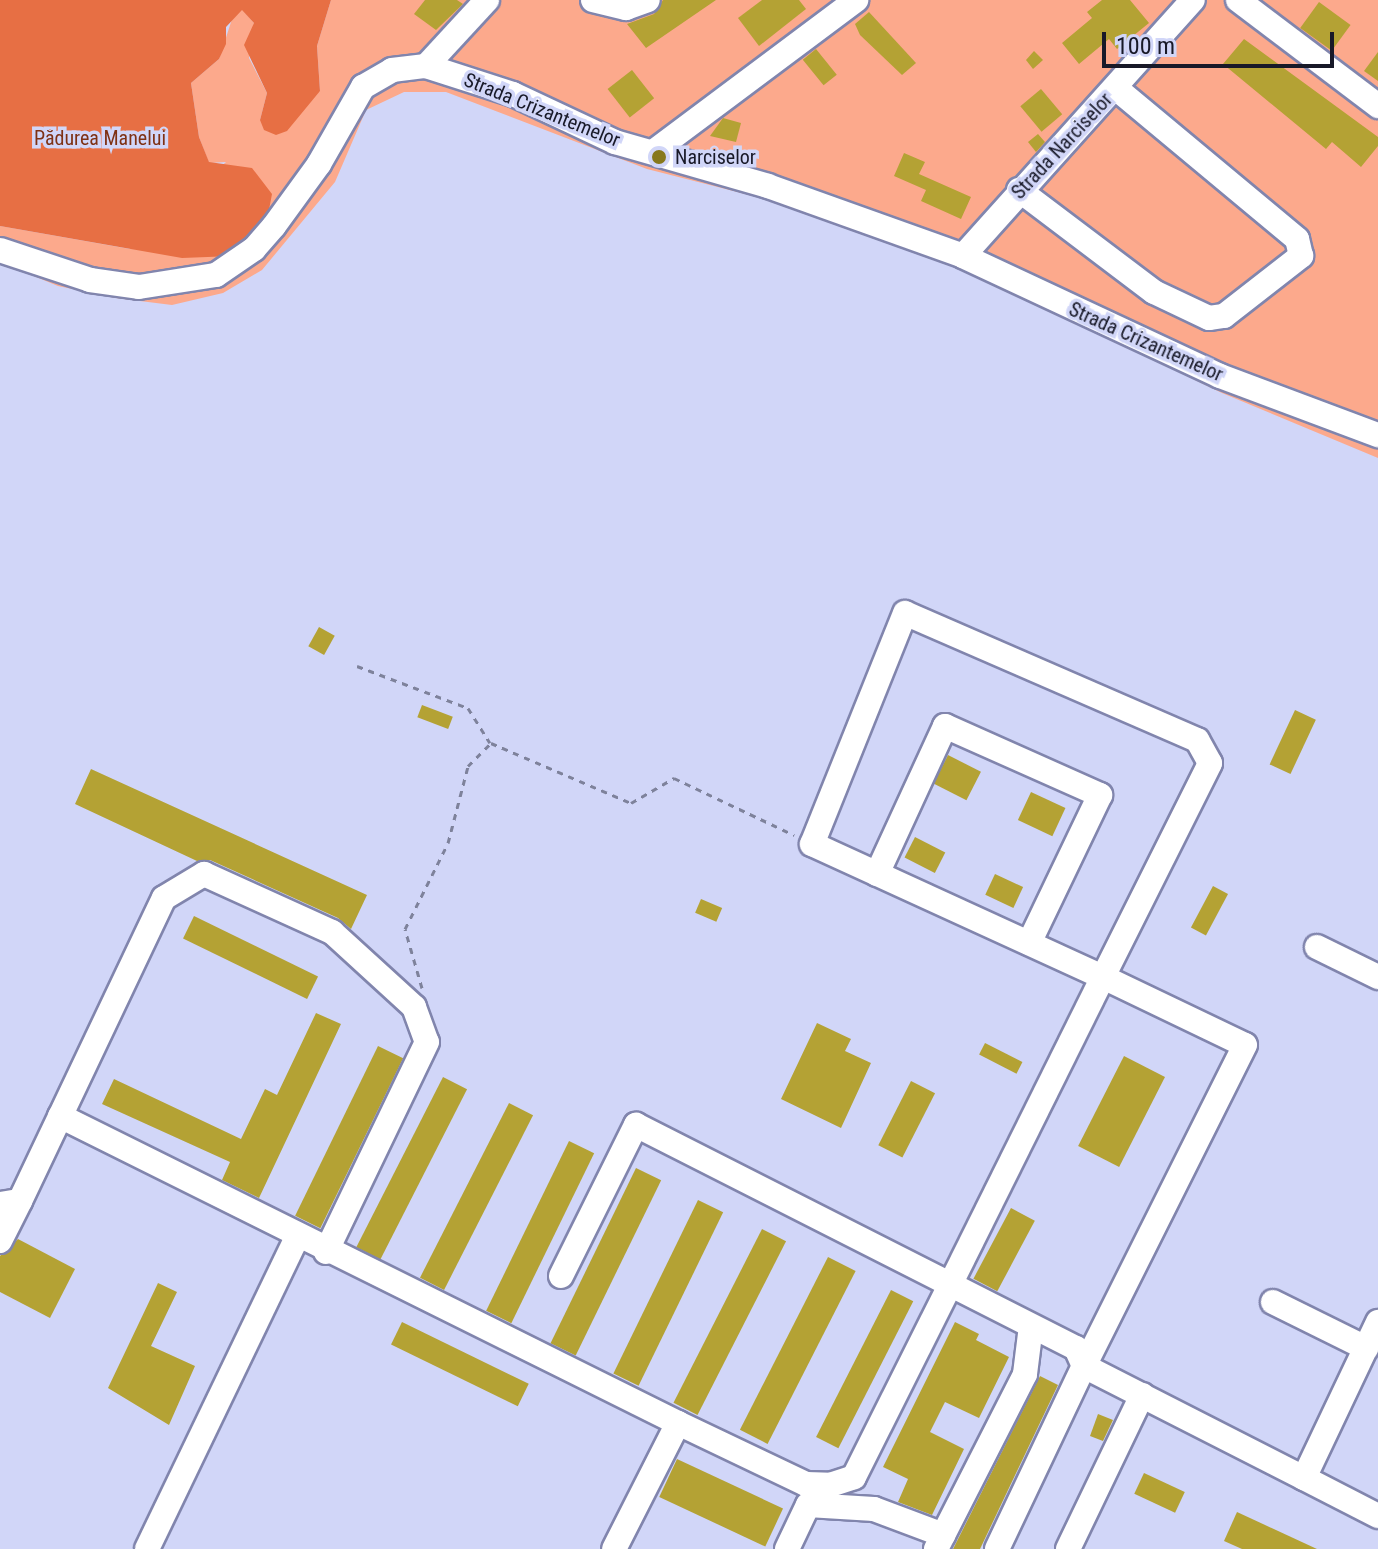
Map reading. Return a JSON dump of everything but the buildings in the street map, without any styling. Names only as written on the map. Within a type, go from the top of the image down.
[{"type":"street","points":[[426,66],[487,0]]},
{"type":"street","points":[[593,0],[626,8],[648,0]]},
{"type":"street","points":[[653,152],[856,0]]},
{"type":"street","name":"Strada Narciselor","points":[[963,256],[1019,190],[1116,88],[1193,0]]},
{"type":"street","points":[[1238,0],[1378,106]]},
{"type":"street","name":"Strada Crizantemelor","points":[[0,250],[90,280],[139,287],[216,275],[254,249],[274,226],[319,164],[363,87],[392,70],[426,66],[494,86],[586,132],[768,186],[963,256],[1220,376],[1378,435]]},
{"type":"street","points":[[1019,190],[1154,292],[1209,318],[1224,316],[1301,256],[1297,239],[1116,88]]},
{"type":"street","points":[[60,1116],[297,1238],[678,1423],[806,1484],[830,1485],[854,1477],[1103,977],[1210,763],[1197,740],[905,613],[812,844],[1103,977],[1245,1045],[1084,1366],[997,1549]]},
{"type":"street","points":[[877,874],[945,726],[1100,795],[1029,943]]},
{"type":"street","points":[[0,1241],[10,1202],[60,1116],[164,898],[204,874],[332,932],[414,1007],[427,1042],[326,1252]]},
{"type":"street","points":[[1317,947],[1378,977]]},
{"type":"street","points":[[561,1276],[636,1125],[949,1287],[1076,1348],[1084,1366],[1378,1516]]},
{"type":"street","points":[[147,1549],[297,1238]]},
{"type":"street","points":[[1273,1302],[1366,1348]]},
{"type":"street","points":[[1304,1478],[1378,1322]]},
{"type":"street","points":[[787,1549],[808,1505],[874,1509],[939,1542],[1025,1374],[1031,1326]]},
{"type":"street","points":[[1068,1549],[1142,1395]]},
{"type":"street","points":[[614,1549],[678,1423]]},
{"type":"path","points":[[357,666],[468,708],[491,743],[631,803],[674,778],[812,844]]},
{"type":"path","points":[[423,996],[405,929],[448,843],[468,766],[491,743]]},
{"type":"shaded area","points":[[331,0],[1378,0],[1378,458],[1222,393],[964,268],[785,204],[647,169],[446,92],[404,92],[366,110],[335,182],[262,270],[223,293],[172,305],[116,298],[58,286],[0,262],[0,226],[130,249],[226,162],[209,163],[199,137],[191,83],[219,59],[233,16],[242,9],[254,23],[249,58],[267,93],[260,120],[320,91],[317,46]]},
{"type":"green space","name":"Pădurea Manelui","points":[[0,0],[331,0],[317,46],[320,91],[287,131],[276,135],[264,130],[260,120],[267,93],[244,45],[254,23],[242,10],[226,27],[226,44],[219,59],[191,83],[199,137],[209,162],[252,168],[272,194],[268,215],[233,256],[182,258],[0,226]]},
{"type":"place","name":"Narciselor","points":[[659,157]]}]
